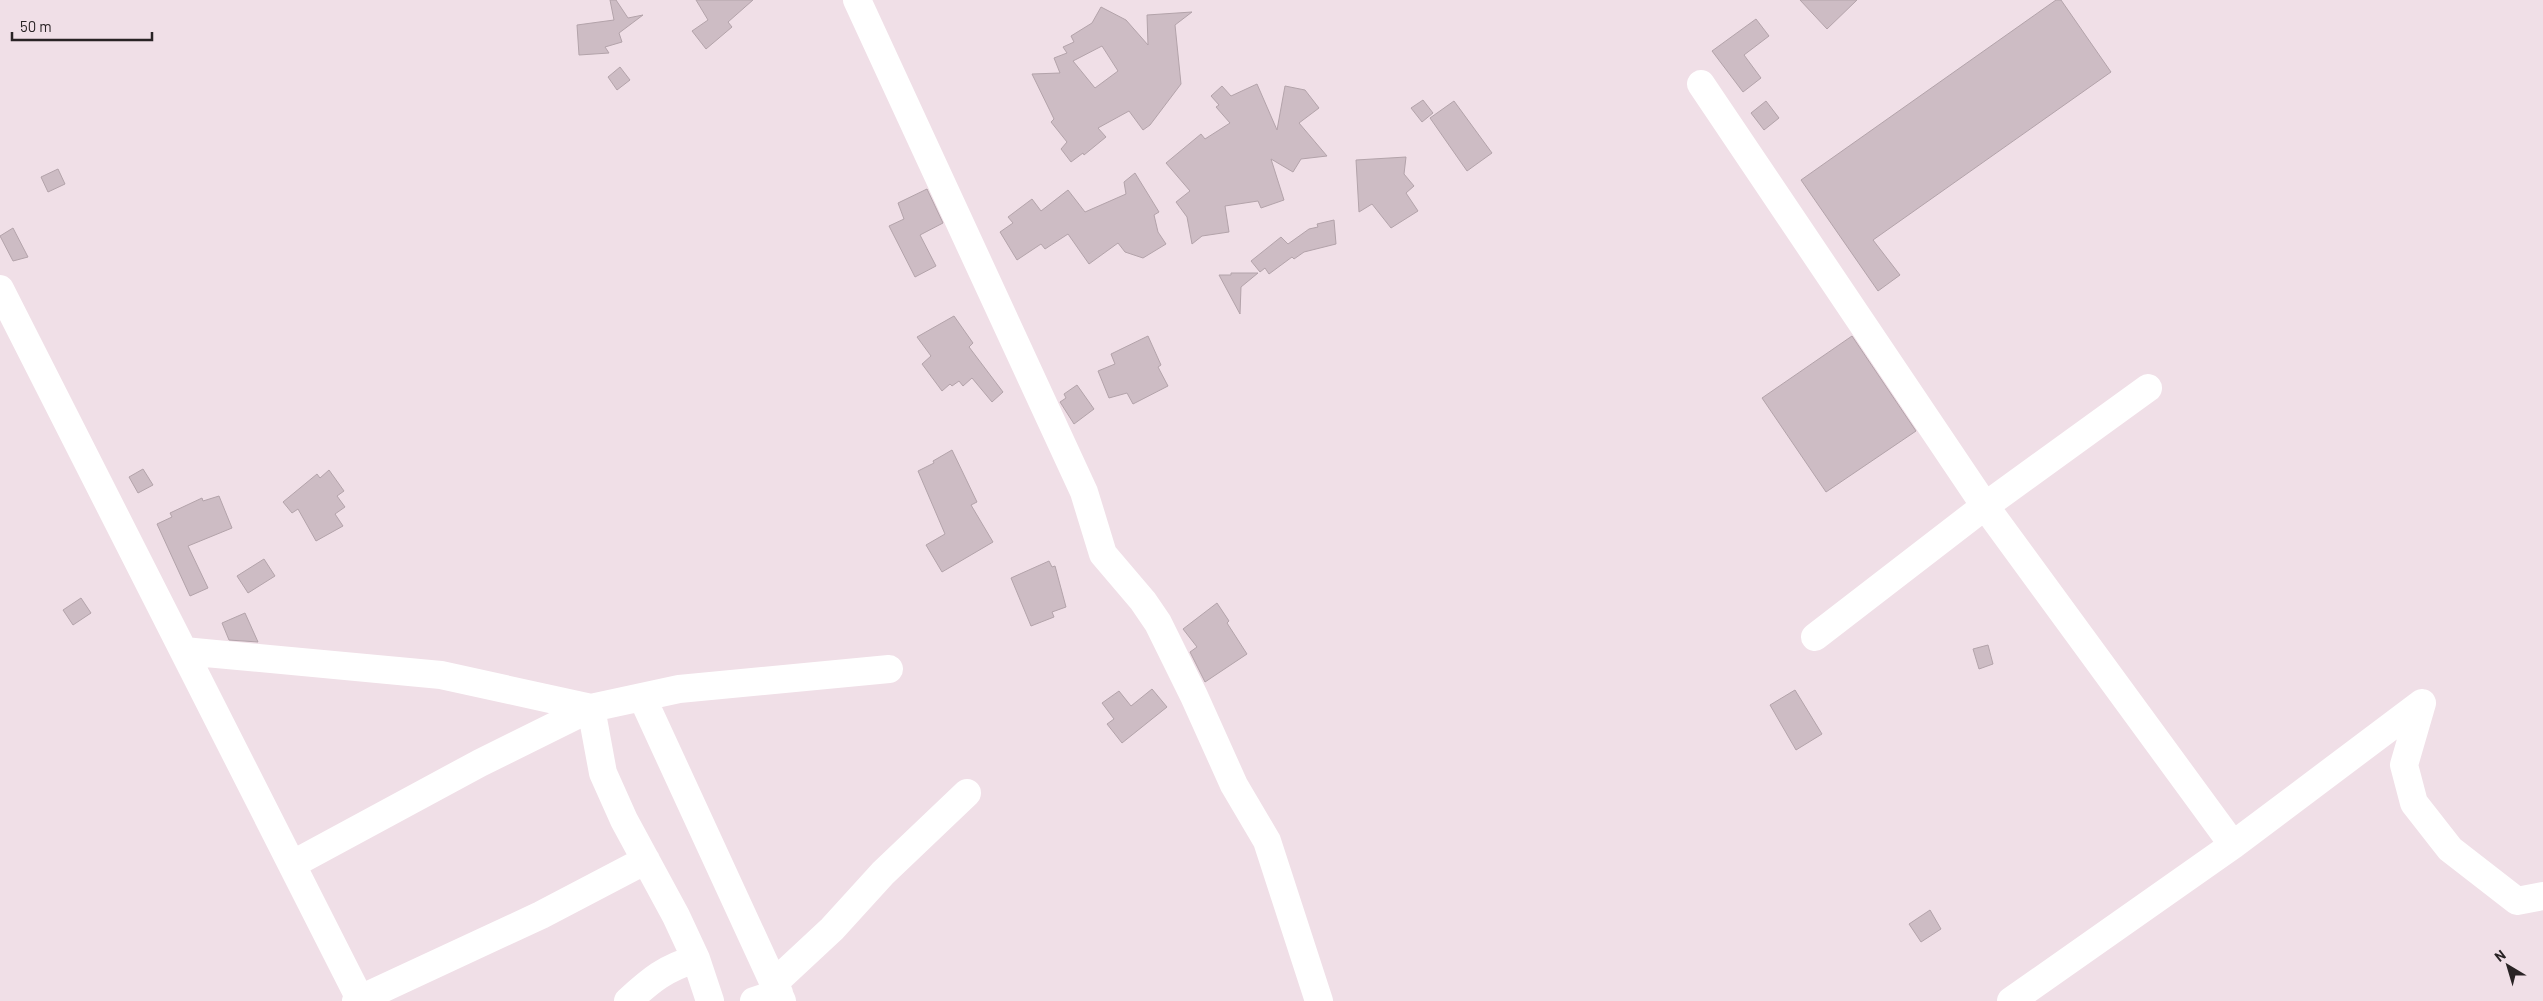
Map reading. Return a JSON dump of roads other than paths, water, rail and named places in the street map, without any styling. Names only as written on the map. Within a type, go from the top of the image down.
[{"type":"street","points":[[857,0],[1084,492],[1103,554],[1143,601],[1158,623],[1194,696],[1234,786],[1267,840],[1319,1001]]},
{"type":"street","points":[[1701,84],[1985,506],[2234,845]]},
{"type":"street","points":[[0,289],[293,864],[359,1000],[541,915],[646,860]]},
{"type":"street","points":[[1815,637],[1985,506],[2148,388]]},
{"type":"street","points":[[184,652],[441,675],[591,708]]},
{"type":"street","points":[[293,864],[480,763],[591,708],[679,689],[889,669]]},
{"type":"street","points":[[642,698],[772,994],[883,873],[967,793]]},
{"type":"street","points":[[2011,1001],[2234,845],[2422,702],[2404,765],[2414,803],[2450,849],[2517,901],[2543,896]]},
{"type":"street","points":[[591,708],[603,773],[624,820],[696,959],[710,1001]]},
{"type":"street","points":[[628,1001],[647,983],[672,966],[696,959]]}]
